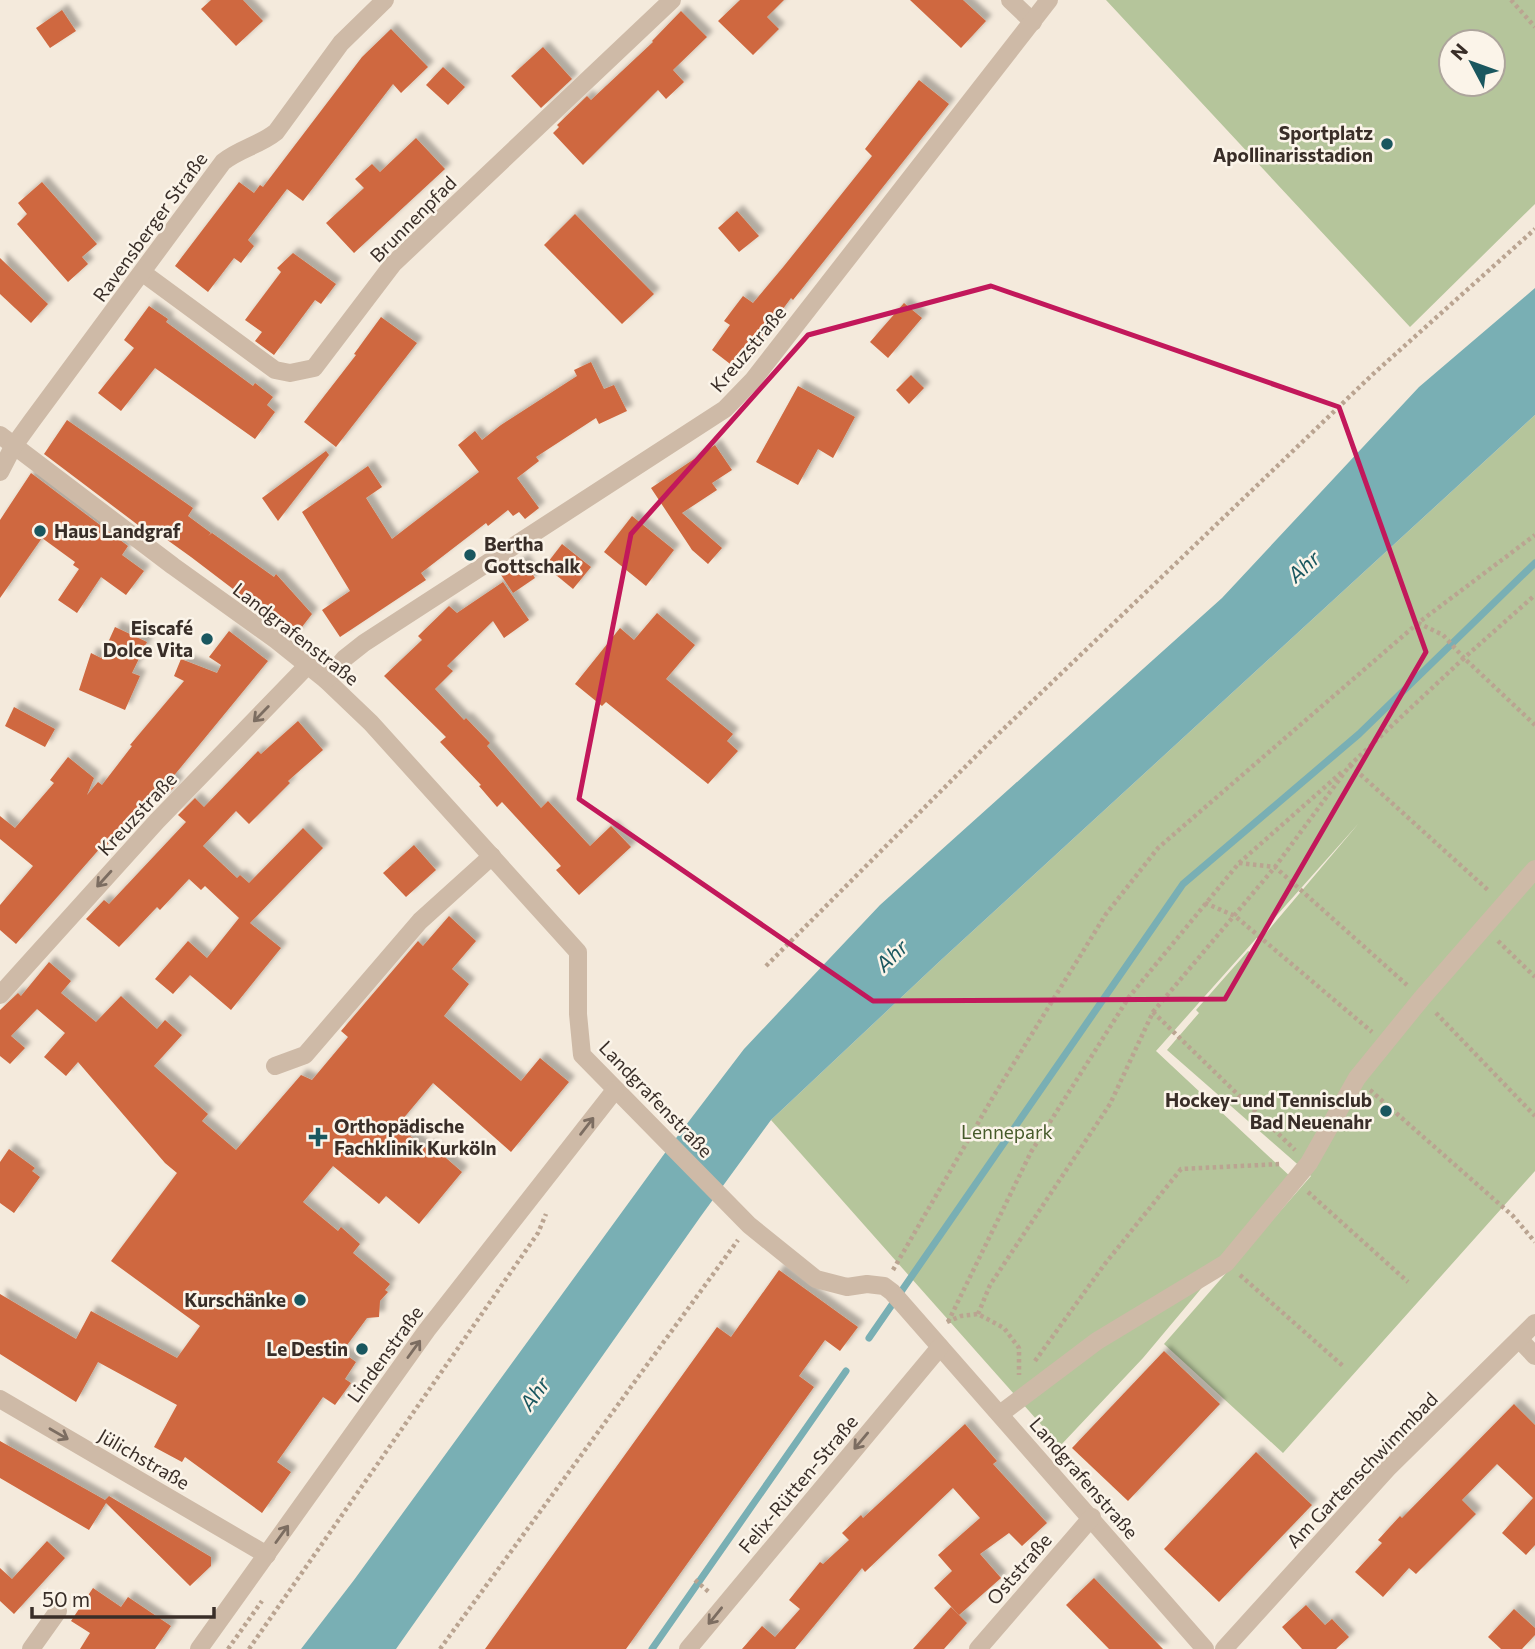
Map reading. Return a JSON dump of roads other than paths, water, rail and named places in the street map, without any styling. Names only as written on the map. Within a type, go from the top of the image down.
[{"type":"street","name":"Ravensberger Straße","points":[[0,472],[7,441],[143,273],[223,162],[234,153],[266,140],[276,132],[341,43],[385,0]]},
{"type":"street","name":"Brunnenpfad","points":[[143,273],[275,370],[290,373],[314,368],[393,264],[672,0]]},
{"type":"street","points":[[1010,0],[1033,22]]},
{"type":"street","name":"Kreuzstraße","points":[[326,680],[364,643],[725,409],[753,380],[1049,0]]},
{"type":"street","name":"Landgrafenstraße","points":[[7,441],[308,665],[371,723],[578,952],[578,1014],[582,1055],[749,1225],[816,1279],[847,1287],[867,1283],[892,1293],[1092,1517],[1205,1649]]},
{"type":"street","name":"Kreuzstraße","points":[[0,995],[157,821],[308,665]]},
{"type":"street","points":[[275,1066],[305,1055],[420,921],[492,856]]},
{"type":"street","points":[[1000,1415],[1097,1341],[1226,1263],[1309,1163],[1357,1078],[1422,998],[1535,869]]},
{"type":"street","name":"Lindenstraße","points":[[200,1649],[427,1331],[615,1090]]},
{"type":"street","name":"Am Gartenschwimmbad","points":[[1224,1649],[1390,1467],[1535,1324]]},
{"type":"street","points":[[1519,1339],[1535,1356]]},
{"type":"street","name":"Felix-Rütten-Straße","points":[[688,1649],[905,1389],[935,1341]]},
{"type":"street","name":"Jülichstraße","points":[[0,1399],[267,1555]]},
{"type":"street","name":"Oststraße","points":[[978,1649],[1092,1517]]},
{"type":"street","points":[[31,1649],[58,1611]]},
{"type":"water","name":"Ahr","points":[[1535,288],[1535,415],[940,961],[771,1120],[396,1649],[301,1649],[744,1049],[880,905],[1222,598],[1419,387]]},
{"type":"waterway","points":[[869,1338],[1183,884],[1359,734],[1535,563]]},
{"type":"waterway","points":[[652,1649],[846,1371]]},
{"type":"place","name":"Sportplatz Apollinarisstadion","points":[[1387,144]]},
{"type":"place","name":"Haus Landgraf","points":[[40,531]]},
{"type":"place","name":"Bertha Gottschalk","points":[[470,555]]},
{"type":"place","name":"Eiscafé Dolce Vita","points":[[207,639]]},
{"type":"place","name":"Hockey- und Tennisclub Bad Neuenahr","points":[[1386,1111]]},
{"type":"place","name":"Orthopädische Fachklinik Kurköln","points":[[318,1137]]},
{"type":"place","name":"Kurschänke","points":[[300,1300]]},
{"type":"place","name":"Le Destin","points":[[362,1349]]},
{"type":"park label","name":"Lennepark","points":[[1007,1132]]}]
